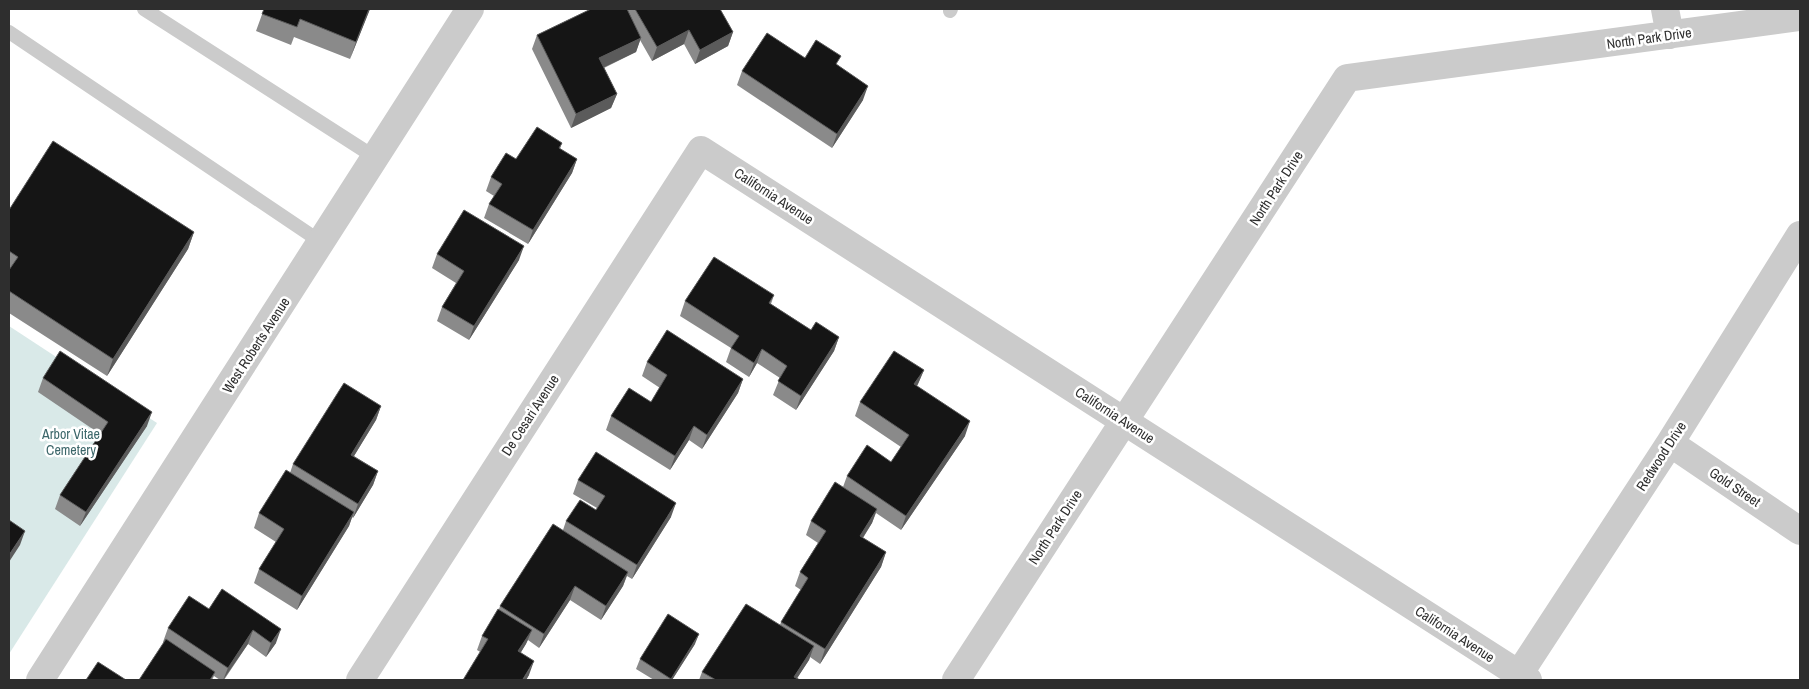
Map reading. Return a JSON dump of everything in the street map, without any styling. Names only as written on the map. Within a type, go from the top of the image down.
[{"type":"street","name":"West Roberts Avenue","points":[[40,680],[470,9]]},
{"type":"street","points":[[1666,9],[1670,35]]},
{"type":"street","name":"North Park Drive","points":[[956,680],[1347,78],[1800,18]]},
{"type":"street","name":"California Avenue","points":[[701,150],[1524,677]]},
{"type":"street","name":"De Cesari Avenue","points":[[360,680],[701,150]]},
{"type":"street","name":"Redwood Drive","points":[[1524,677],[1800,235]]},
{"type":"street","name":"Gold Street","points":[[1670,443],[1800,531]]},
{"type":"lane","points":[[144,9],[376,158]]},
{"type":"lane","points":[[9,32],[322,242]]},
{"type":"green space","name":"Arbor Vitae Cemetery","points":[[9,326],[157,423],[9,654]]},
{"type":"building","points":[[264,9],[369,9],[356,42],[300,19],[297,27],[262,14]]},
{"type":"building","points":[[591,9],[627,9],[641,38],[599,58],[617,94],[576,114],[537,35]]},
{"type":"building","points":[[635,9],[720,9],[733,32],[700,50],[689,30],[657,47]]},
{"type":"building","points":[[767,33],[805,58],[816,40],[841,56],[836,64],[868,86],[837,134],[742,71]]},
{"type":"building","points":[[537,127],[562,143],[559,148],[577,159],[533,230],[489,204],[502,184],[491,177],[506,153],[516,159]]},
{"type":"building","points":[[53,141],[194,232],[113,359],[9,291],[9,270],[18,257],[9,251],[9,210]]},
{"type":"building","points":[[464,210],[524,246],[474,326],[442,307],[464,271],[437,254]]},
{"type":"building","points":[[714,257],[774,295],[769,303],[811,330],[816,322],[839,337],[801,396],[778,381],[787,366],[762,349],[754,363],[731,348],[739,336],[685,301]]},
{"type":"building","points":[[667,330],[743,379],[707,435],[694,426],[675,456],[611,416],[629,388],[651,402],[667,375],[647,362]]},
{"type":"building","points":[[60,351],[152,412],[86,512],[60,495],[108,422],[43,378]]},
{"type":"building","points":[[894,351],[924,370],[914,384],[970,421],[906,516],[847,476],[867,445],[891,462],[909,435],[860,402]]},
{"type":"building","points":[[344,383],[381,406],[351,455],[378,471],[358,504],[293,464]]},
{"type":"building","points":[[596,452],[676,503],[637,565],[566,521],[580,500],[596,510],[605,496],[578,480]]},
{"type":"building","points":[[286,470],[354,512],[302,596],[259,569],[284,529],[259,513]]},
{"type":"building","points":[[835,482],[877,509],[860,536],[886,552],[825,649],[781,622],[808,578],[800,572],[826,531],[811,521]]},
{"type":"building","points":[[9,520],[25,531],[9,555]]},
{"type":"building","points":[[553,524],[628,572],[606,606],[575,586],[544,634],[500,606]]},
{"type":"building","points":[[222,589],[281,629],[271,643],[253,630],[228,668],[168,628],[189,596],[209,609]]},
{"type":"building","points":[[746,604],[814,646],[794,677],[800,680],[716,680],[702,672]]},
{"type":"building","points":[[498,609],[532,630],[518,651],[534,661],[523,679],[526,680],[463,680],[488,639],[482,636]]},
{"type":"building","points":[[668,614],[699,634],[671,679],[640,659]]},
{"type":"building","points":[[166,639],[215,672],[210,680],[139,680]]},
{"type":"building","points":[[98,662],[126,680],[86,680]]}]
